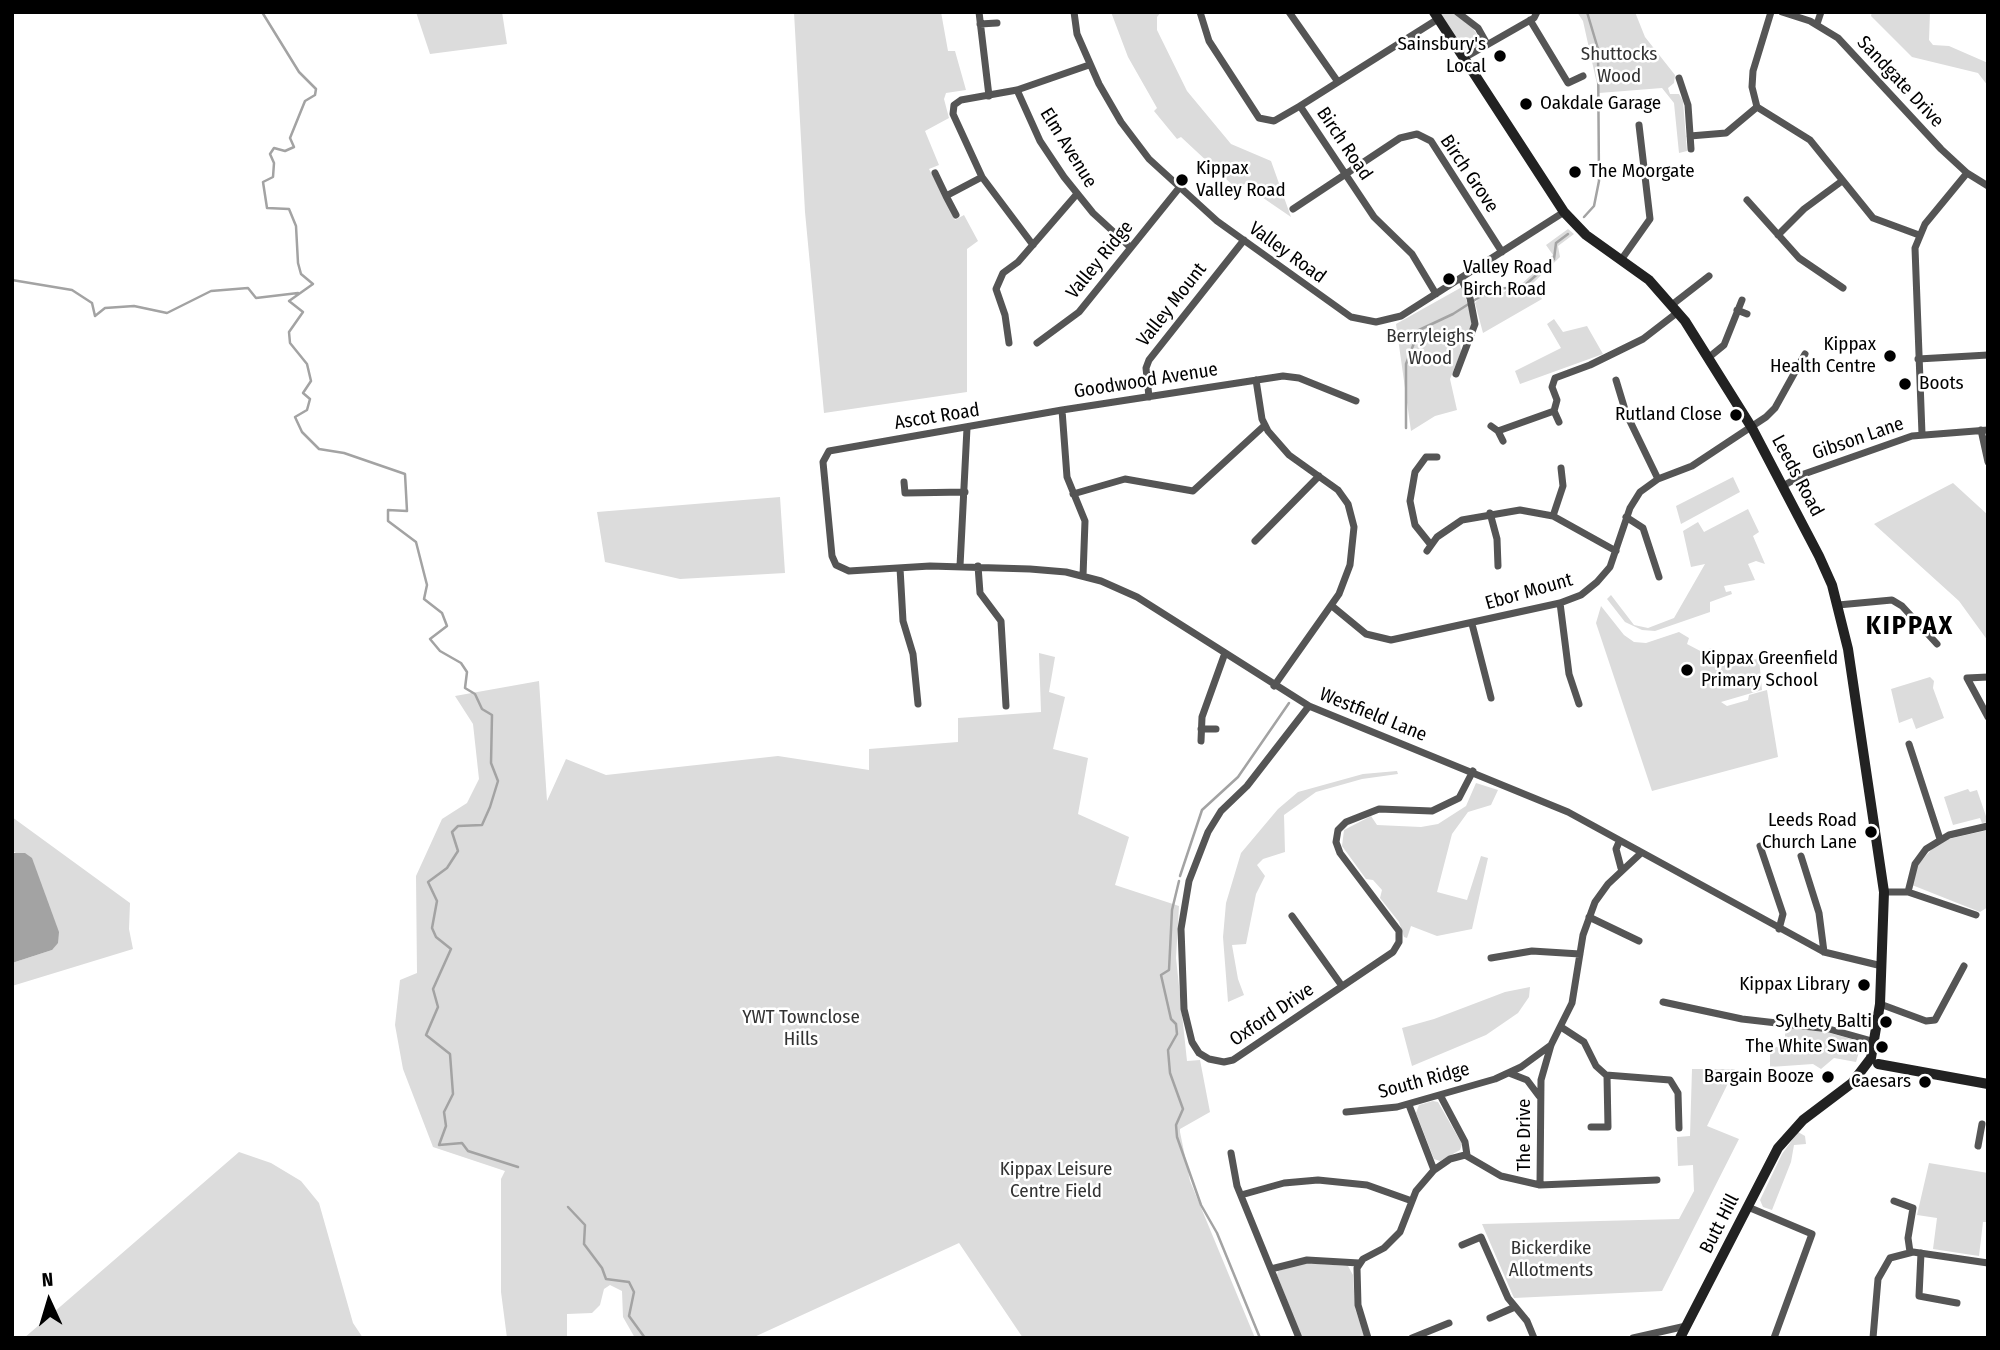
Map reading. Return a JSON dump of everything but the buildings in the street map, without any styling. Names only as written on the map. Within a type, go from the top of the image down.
[{"type":"main road","name":"Leeds Road","points":[[1436,15],[1564,212],[1586,236],[1649,281],[1676,308],[1752,428],[1824,566],[1838,605],[1859,713],[1884,892],[1880,1004],[1872,1041],[1872,1063]]},
{"type":"main road","points":[[1872,1063],[1988,1084]]},
{"type":"main road","name":"Butt Hill","points":[[1680,1338],[1778,1148],[1794,1128],[1848,1087],[1872,1063]]},
{"type":"street","points":[[979,12],[989,96]]},
{"type":"street","name":"Valley Road","points":[[1074,12],[1077,33],[1089,65],[1128,131],[1149,159],[1178,188],[1244,240],[1340,311],[1357,319],[1376,322],[1395,319],[1564,212]]},
{"type":"street","points":[[1200,12],[1209,41],[1259,118],[1274,121],[1300,106]]},
{"type":"street","points":[[1289,12],[1338,82]]},
{"type":"street","points":[[1457,12],[1478,28],[1487,44]]},
{"type":"street","points":[[1464,58],[1530,20],[1537,12]]},
{"type":"street","points":[[1771,12],[1753,71],[1752,87],[1758,107],[1804,135],[1873,218],[1919,235]]},
{"type":"street","name":"Sandgate Drive","points":[[1782,12],[1817,24],[1838,38],[1967,173],[1988,186]]},
{"type":"street","points":[[1817,24],[1821,12]]},
{"type":"street","name":"Birch Road","points":[[1436,15],[1300,106],[1374,217],[1412,254],[1436,294]]},
{"type":"street","points":[[1530,20],[1568,83],[1583,76]]},
{"type":"street","points":[[980,24],[997,23]]},
{"type":"street","points":[[1033,245],[982,177],[953,114],[954,106],[961,100],[1017,90],[1089,65]]},
{"type":"street","points":[[1679,78],[1688,105],[1691,149]]},
{"type":"street","name":"Elm Avenue","points":[[1017,90],[1040,141],[1076,195],[1130,247]]},
{"type":"street","points":[[1690,136],[1726,133],[1758,107]]},
{"type":"street","points":[[1621,260],[1650,219],[1639,125]]},
{"type":"street","name":"Birch Grove","points":[[1293,209],[1400,138],[1418,134],[1432,141],[1502,251]]},
{"type":"street","points":[[934,173],[956,215]]},
{"type":"street","points":[[1922,434],[1914,260],[1919,235],[1967,173]]},
{"type":"street","points":[[946,196],[982,177]]},
{"type":"street","points":[[1778,235],[1804,209],[1842,181]]},
{"type":"street","name":"Valley Ridge","points":[[1037,343],[1079,312],[1178,188]]},
{"type":"street","points":[[1009,343],[1005,315],[996,289],[1003,273],[1033,245],[1076,195]]},
{"type":"street","points":[[1747,200],[1799,258],[1843,288]]},
{"type":"street","name":"Valley Mount","points":[[1149,397],[1146,368],[1149,359],[1244,240]]},
{"type":"street","points":[[1559,422],[1554,411],[1557,400],[1552,387],[1555,378],[1643,340],[1709,276]]},
{"type":"street","points":[[1456,374],[1474,332],[1473,307],[1461,278]]},
{"type":"street","points":[[1708,358],[1724,345],[1742,300]]},
{"type":"street","points":[[1737,310],[1747,314]]},
{"type":"street","points":[[1752,428],[1775,408],[1805,354]]},
{"type":"street","points":[[1919,359],[1988,355]]},
{"type":"street","name":"Goodwood Avenue","points":[[1083,576],[1085,521],[1067,477],[1062,410],[1256,380],[1294,377],[1356,401]]},
{"type":"street","points":[[1256,380],[1265,425],[1289,455],[1342,494],[1353,521],[1350,565],[1332,606],[1274,686]]},
{"type":"street","points":[[1616,380],[1626,413],[1658,479]]},
{"type":"street","name":"Ascot Road","points":[[840,568],[832,556],[823,462],[826,454],[833,450],[967,429],[1062,410]]},
{"type":"street","points":[[1499,431],[1554,411]]},
{"type":"street","points":[[1073,494],[1125,478],[1193,491],[1265,425]]},
{"type":"street","points":[[1491,426],[1499,431],[1503,441]]},
{"type":"street","name":"Ebor Mount","points":[[1332,606],[1366,634],[1384,640],[1472,624],[1560,603],[1594,585],[1606,572],[1616,551],[1626,517],[1640,492],[1658,479],[1692,466],[1752,428]]},
{"type":"street","points":[[960,566],[967,429]]},
{"type":"street","points":[[1984,430],[1988,462]]},
{"type":"street","name":"Gibson Lane","points":[[1783,486],[1804,474],[1922,434],[1984,430]]},
{"type":"street","points":[[1437,457],[1426,457],[1415,472],[1409,501],[1415,525],[1429,548],[1453,525],[1490,513],[1520,510],[1553,516],[1616,551]]},
{"type":"street","points":[[1553,516],[1563,486],[1561,468]]},
{"type":"street","points":[[1255,541],[1320,476]]},
{"type":"street","points":[[904,482],[905,493],[965,492]]},
{"type":"street","points":[[1490,513],[1497,538],[1497,566]]},
{"type":"street","points":[[1626,517],[1643,528],[1659,577]]},
{"type":"street","points":[[978,566],[980,593],[1001,621],[1006,706]]},
{"type":"street","name":"Westfield Lane","points":[[840,568],[849,571],[978,566],[1049,570],[1083,576],[1137,597],[1274,686],[1309,705],[1568,812],[1824,952],[1882,966]]},
{"type":"street","points":[[900,568],[903,621],[914,654],[918,704]]},
{"type":"street","points":[[1838,605],[1892,600],[1902,606],[1937,645]]},
{"type":"street","points":[[1560,603],[1569,674],[1579,704]]},
{"type":"street","points":[[1472,624],[1491,698]]},
{"type":"street","points":[[1201,741],[1201,729],[1213,678],[1224,653]]},
{"type":"street","points":[[1988,677],[1967,678],[1988,717]]},
{"type":"street","name":"Oxford Drive","points":[[1309,705],[1247,786],[1221,811],[1196,862],[1181,929],[1182,986],[1190,1037],[1205,1057],[1229,1061],[1393,952],[1400,937],[1396,926],[1340,853],[1336,842],[1338,830],[1346,821],[1379,809],[1432,811],[1462,796],[1473,771]]},
{"type":"street","points":[[1201,729],[1216,729]]},
{"type":"street","points":[[1909,744],[1940,839]]},
{"type":"street","points":[[1908,892],[1919,856],[1940,839],[1988,826]]},
{"type":"street","points":[[1619,842],[1616,849],[1621,868]]},
{"type":"street","points":[[1760,846],[1783,914],[1779,929]]},
{"type":"street","name":"The Drive","points":[[1467,1155],[1501,1176],[1540,1185],[1539,1096],[1551,1045],[1576,988],[1580,954],[1589,917],[1601,894],[1621,868],[1640,853]]},
{"type":"street","points":[[1801,856],[1819,913],[1824,952]]},
{"type":"street","points":[[1884,892],[1908,892],[1976,915]]},
{"type":"street","points":[[1292,916],[1342,986]]},
{"type":"street","points":[[1589,917],[1639,941]]},
{"type":"street","points":[[1491,958],[1532,951],[1580,954]]},
{"type":"street","points":[[1880,1004],[1926,1021],[1935,1020],[1964,966]]},
{"type":"street","points":[[1662,1002],[1742,1019],[1829,1029],[1872,1041]]},
{"type":"street","points":[[1561,1027],[1582,1040],[1597,1066],[1607,1076],[1608,1127],[1591,1127]]},
{"type":"street","name":"South Ridge","points":[[1346,1112],[1409,1104],[1509,1073],[1551,1045]]},
{"type":"street","points":[[1509,1073],[1527,1080],[1539,1096]]},
{"type":"street","points":[[1607,1076],[1659,1076],[1670,1080],[1678,1093],[1679,1128]]},
{"type":"street","points":[[1271,1269],[1307,1260],[1359,1263],[1397,1236],[1409,1216],[1412,1201],[1420,1185],[1434,1170],[1456,1156],[1467,1155],[1465,1142],[1440,1095]]},
{"type":"street","points":[[1409,1104],[1434,1170]]},
{"type":"street","points":[[1978,1146],[1982,1124]]},
{"type":"street","points":[[1231,1153],[1241,1195],[1298,1338]]},
{"type":"street","points":[[1241,1195],[1284,1183],[1326,1180],[1367,1185],[1412,1201]]},
{"type":"street","points":[[1540,1185],[1657,1180]]},
{"type":"street","points":[[1894,1201],[1913,1208],[1908,1238],[1910,1252]]},
{"type":"street","points":[[1748,1207],[1812,1234],[1773,1338]]},
{"type":"street","points":[[1462,1245],[1481,1237],[1515,1307],[1527,1321],[1534,1338]]},
{"type":"street","points":[[1873,1338],[1882,1268],[1895,1255],[1910,1252],[1988,1262]]},
{"type":"street","points":[[1921,1253],[1919,1296],[1957,1303]]},
{"type":"street","points":[[1359,1263],[1356,1294],[1368,1338]]},
{"type":"street","points":[[1490,1318],[1515,1307]]},
{"type":"street","points":[[1412,1338],[1449,1323]]},
{"type":"street","points":[[1633,1338],[1686,1326]]},
{"type":"green space","points":[[416,12],[502,12],[507,44],[430,54]]},
{"type":"green space","points":[[794,12],[941,12],[948,51],[955,51],[966,90],[946,93],[944,99],[949,118],[925,131],[939,165],[929,169],[955,220],[964,215],[978,241],[967,249],[967,392],[824,413],[805,212]]},
{"type":"green space","points":[[1111,12],[1161,12],[1157,17],[1157,30],[1187,91],[1231,144],[1271,161],[1291,217],[1253,191],[1256,187],[1247,181],[1239,191],[1181,137],[1177,139],[1154,111],[1157,108],[1128,57]]},
{"type":"green space","points":[[1439,12],[1451,12],[1472,27],[1480,39],[1478,46],[1469,49],[1462,47]]},
{"type":"green space","name":"Shuttocks Wood","points":[[1577,12],[1635,12],[1645,37],[1675,75],[1674,83],[1668,88],[1670,94],[1679,94],[1683,101],[1687,151],[1679,153],[1674,103],[1662,88],[1599,93],[1583,21]]},
{"type":"green space","points":[[1872,12],[1930,12],[1929,40],[1933,45],[1949,46],[1988,63],[1988,86],[1978,73],[1912,57],[1871,16]]},
{"type":"green space","points":[[1568,229],[1574,234],[1558,246],[1560,257],[1532,284],[1542,299],[1483,333],[1475,303],[1479,298],[1490,291],[1504,292],[1511,287],[1516,289],[1553,255],[1546,245]]},
{"type":"green space","name":"Berryleighs Wood","points":[[1462,287],[1474,324],[1460,343],[1461,352],[1450,379],[1457,410],[1435,416],[1411,431],[1396,324]]},
{"type":"green space","points":[[1554,319],[1563,332],[1587,326],[1603,354],[1520,384],[1515,371],[1561,348],[1547,324]]},
{"type":"green space","points":[[1733,477],[1740,492],[1681,524],[1676,506]]},
{"type":"green space","points":[[1953,483],[1988,515],[1988,641],[1959,601],[1874,524]]},
{"type":"green space","points":[[780,497],[785,573],[680,579],[605,562],[597,512]]},
{"type":"green space","points":[[1748,509],[1759,532],[1753,536],[1765,564],[1756,561],[1748,564],[1755,580],[1724,586],[1726,592],[1731,591],[1732,594],[1710,602],[1710,612],[1655,631],[1642,630],[1625,622],[1607,599],[1611,595],[1634,625],[1648,628],[1674,618],[1705,564],[1691,567],[1683,531],[1698,522],[1704,532]]},
{"type":"green space","name":"Kippax Greenfield Primary School","points":[[1601,606],[1624,635],[1634,642],[1646,643],[1679,632],[1689,638],[1687,644],[1706,654],[1710,648],[1724,656],[1728,668],[1759,658],[1762,690],[1721,702],[1727,706],[1748,700],[1749,695],[1767,690],[1778,757],[1652,791],[1596,623]]},
{"type":"green space","name":"YWT Townclose Hills","points":[[1039,653],[1055,657],[1049,692],[1065,697],[1053,749],[1088,758],[1078,814],[1129,837],[1115,885],[1179,906],[1176,958],[1187,1061],[1200,1060],[1210,1112],[1180,1129],[1180,1132],[1190,1181],[1255,1338],[1023,1338],[959,1243],[752,1338],[635,1338],[623,1317],[622,1291],[610,1285],[604,1289],[600,1305],[592,1313],[567,1314],[567,1338],[507,1338],[501,1292],[501,1179],[505,1171],[433,1147],[403,1069],[395,1025],[400,980],[417,973],[416,876],[442,819],[467,803],[479,779],[473,724],[455,696],[539,681],[547,801],[566,759],[606,775],[778,756],[869,770],[869,749],[958,742],[958,718],[1041,712]]},
{"type":"green space","points":[[1930,677],[1934,681],[1933,688],[1944,718],[1916,729],[1912,718],[1899,723],[1891,689]]},
{"type":"green space","points":[[1397,771],[1398,774],[1362,779],[1316,792],[1284,815],[1285,852],[1263,859],[1257,865],[1265,876],[1256,894],[1246,944],[1232,945],[1238,979],[1244,995],[1228,1002],[1223,937],[1226,903],[1241,853],[1278,809],[1298,792],[1363,774]]},
{"type":"green space","points":[[1476,783],[1498,790],[1491,805],[1468,812],[1452,834],[1437,892],[1467,900],[1481,856],[1488,858],[1472,929],[1437,936],[1411,926],[1407,938],[1404,937],[1399,922],[1380,898],[1382,890],[1373,880],[1366,879],[1342,846],[1344,830],[1371,816],[1377,825],[1421,827],[1438,824],[1466,806]]},
{"type":"green space","points":[[1968,789],[1970,792],[1977,790],[1988,822],[1982,823],[1980,818],[1953,825],[1944,797]]},
{"type":"green space","points":[[12,817],[130,903],[129,929],[133,949],[12,986],[12,963],[52,950],[15,852],[12,853]]},
{"type":"green space","points":[[1988,830],[1988,907],[1980,912],[1912,885],[1918,864],[1934,847],[1944,840]]},
{"type":"green space","points":[[1530,987],[1529,997],[1518,1013],[1486,1035],[1412,1066],[1402,1028],[1505,992]]},
{"type":"green space","points":[[1785,1027],[1830,1033],[1862,1042],[1856,1062],[1834,1058],[1821,1069],[1813,1064],[1770,1067],[1770,1047],[1785,1047]]},
{"type":"green space","name":"Bickerdike Allotments","points":[[1692,1069],[1735,1069],[1707,1126],[1739,1139],[1662,1291],[1514,1298],[1482,1224],[1679,1219],[1694,1191],[1693,1165],[1678,1166],[1677,1137],[1690,1136]]},
{"type":"green space","points":[[1438,1102],[1462,1144],[1460,1150],[1440,1161],[1434,1159],[1416,1113],[1419,1105]]},
{"type":"green space","points":[[1798,1132],[1805,1136],[1806,1144],[1794,1145],[1791,1162],[1772,1210],[1763,1207],[1760,1200],[1782,1154]]},
{"type":"green space","points":[[239,1152],[271,1163],[301,1181],[319,1203],[353,1323],[363,1338],[24,1338]]},
{"type":"green space","points":[[1929,1163],[1988,1173],[1988,1222],[1983,1222],[1979,1256],[1933,1249],[1937,1218],[1917,1215]]},
{"type":"green space","points":[[1305,1263],[1348,1266],[1353,1275],[1355,1308],[1365,1338],[1302,1338],[1277,1275],[1278,1271]]},
{"type":"shaded area","points":[[12,853],[25,853],[32,858],[59,932],[58,943],[52,950],[12,963]]},
{"type":"waterway","points":[[262,12],[299,72],[316,89],[315,95],[305,101],[290,138],[294,147],[285,151],[274,148],[270,154],[274,163],[273,177],[263,182],[267,208],[289,209],[296,226],[301,274],[313,284],[289,301],[303,312],[289,332],[290,343],[307,364],[311,381],[303,393],[310,399],[307,410],[295,417],[302,432],[319,449],[344,453],[405,474],[407,511],[388,510],[388,521],[416,542],[427,585],[424,599],[442,613],[447,626],[430,639],[440,651],[461,663],[467,672],[465,688],[475,694],[482,709],[492,715],[491,763],[498,781],[490,807],[482,825],[458,826],[452,832],[458,851],[447,868],[428,882],[437,901],[432,928],[436,937],[451,949],[433,989],[438,1007],[426,1035],[450,1054],[453,1094],[444,1112],[446,1126],[439,1145],[462,1143],[468,1151],[518,1167]]},
{"type":"waterway","points":[[1584,217],[1594,206],[1599,181],[1598,49],[1587,12]]},
{"type":"waterway","points":[[1406,428],[1406,364],[1419,330],[1453,314],[1492,289],[1523,287],[1554,259],[1556,243],[1568,234]]},
{"type":"waterway","points":[[12,280],[72,290],[92,303],[95,316],[105,308],[134,306],[167,313],[211,291],[248,288],[256,298],[298,293]]},
{"type":"waterway","points":[[1180,876],[1202,810],[1238,777],[1289,703]]},
{"type":"waterway","points":[[1179,881],[1172,910],[1169,970],[1161,975],[1177,1034],[1168,1050],[1170,1073],[1183,1109],[1176,1125],[1177,1137],[1201,1205],[1217,1233],[1260,1338]]},
{"type":"waterway","points":[[568,1207],[585,1225],[584,1244],[602,1268],[606,1279],[629,1282],[634,1292],[629,1316],[645,1338]]},
{"type":"place","name":"Sainsbury's Local","points":[[1500,56]]},
{"type":"place","name":"Oakdale Garage","points":[[1526,104]]},
{"type":"place","name":"The Moorgate","points":[[1575,172]]},
{"type":"place","name":"Kippax Valley Road","points":[[1182,180]]},
{"type":"place","name":"Valley Road Birch Road","points":[[1449,279]]},
{"type":"place","name":"Kippax Health Centre","points":[[1890,356]]},
{"type":"place","name":"Boots","points":[[1905,384]]},
{"type":"place","name":"Rutland Close","points":[[1736,415]]},
{"type":"place","name":"Kippax Greenfield Primary School","points":[[1687,670]]},
{"type":"place","name":"Leeds Road Church Lane","points":[[1871,832]]},
{"type":"place","name":"Kippax Library","points":[[1864,985]]},
{"type":"place","name":"Sylhety Balti","points":[[1886,1022]]},
{"type":"place","name":"The White Swan","points":[[1882,1047]]},
{"type":"place","name":"Bargain Booze","points":[[1828,1077]]},
{"type":"place","name":"Caesars","points":[[1925,1082]]},
{"type":"district","name":"KIPPAX","points":[[1910,627]]},
{"type":"park label","name":"Kippax Leisure Centre Field","points":[[1056,1181]]}]
